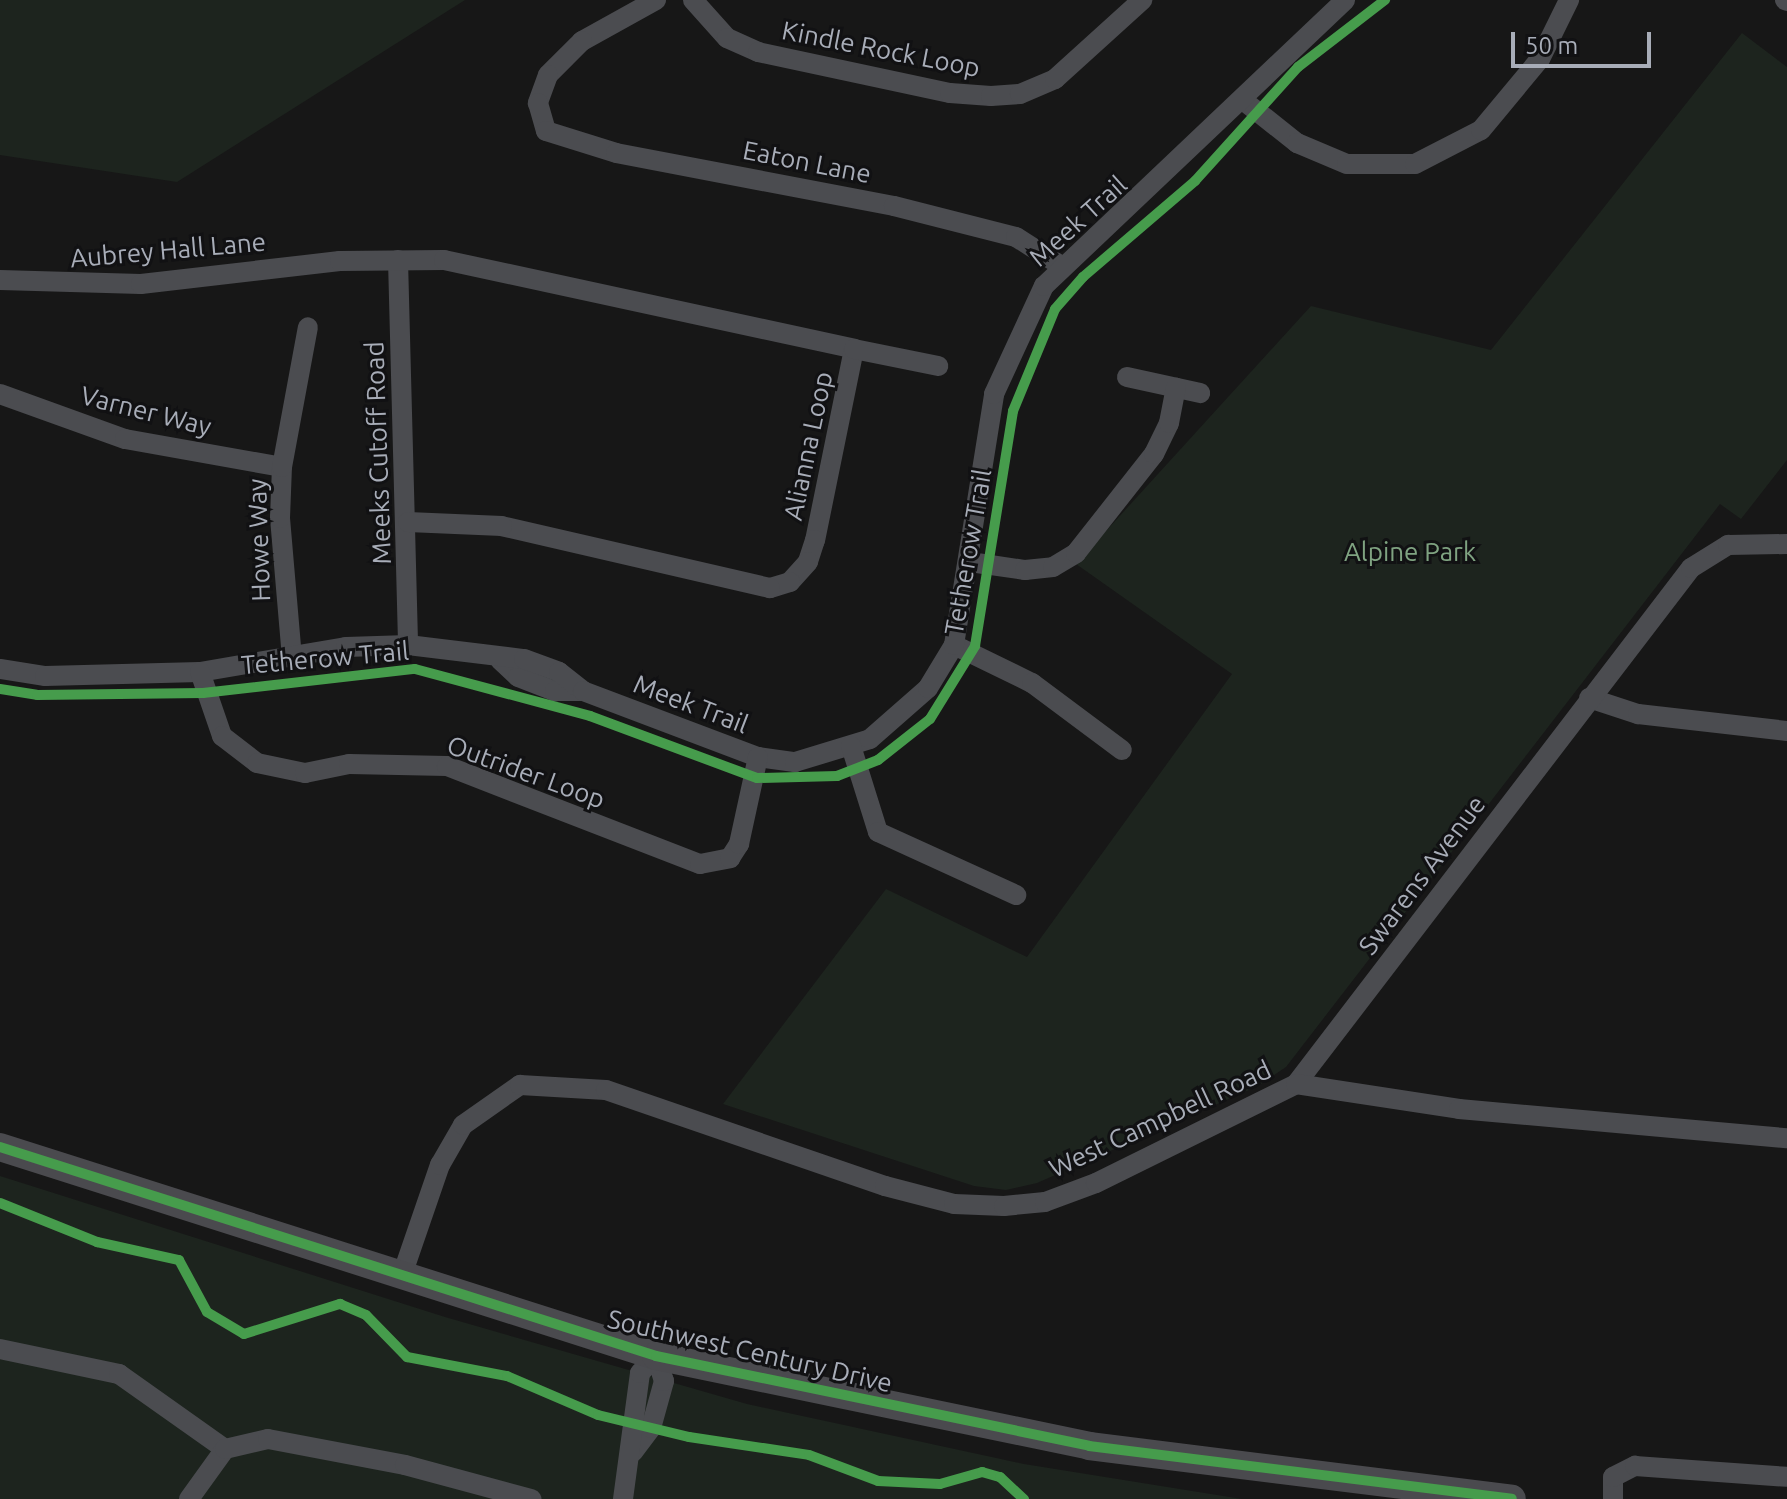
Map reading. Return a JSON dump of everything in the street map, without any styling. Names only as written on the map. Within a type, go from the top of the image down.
[{"type":"main road","name":"Southwest Century Drive","points":[[0,1147],[401,1278],[656,1356],[1089,1446],[1512,1499]]},
{"type":"street","name":"Eaton Lane","points":[[656,0],[564,56],[548,75],[540,119],[546,131],[616,153],[894,206],[1016,237],[1063,267]]},
{"type":"street","name":"Kindle Rock Loop","points":[[693,0],[727,38],[758,52],[950,93],[991,96],[1020,94],[1055,79],[1142,0]]},
{"type":"street","name":"Meek Trail","points":[[0,669],[45,676],[200,672],[408,645],[500,660],[518,677],[555,691],[583,691],[758,757],[795,762],[851,746],[905,714],[954,645],[970,562],[994,394],[1019,331],[1044,286],[1244,101],[1296,41],[1345,0]]},
{"type":"street","points":[[1244,101],[1297,143],[1347,164],[1415,164],[1481,130],[1540,59],[1569,0]]},
{"type":"street","name":"Meeks Cutoff Road","points":[[398,260],[408,522],[408,645]]},
{"type":"street","name":"Alianna Loop","points":[[340,261],[444,260],[854,349],[815,540],[808,562],[790,582],[770,588],[502,526],[408,522]]},
{"type":"street","name":"Aubrey Hall Lane","points":[[0,280],[141,284],[340,261]]},
{"type":"street","name":"Howe Way","points":[[292,658],[280,518],[282,467],[308,327]]},
{"type":"street","points":[[854,349],[938,366]]},
{"type":"street","points":[[1127,377],[1200,393]]},
{"type":"street","points":[[970,562],[1025,570],[1053,567],[1076,553],[1154,454],[1169,423],[1176,388]]},
{"type":"street","name":"Varner Way","points":[[0,394],[125,439],[282,467]]},
{"type":"street","name":"Swarens Avenue","points":[[1296,1084],[1589,698],[1707,554],[1728,545],[1787,544]]},
{"type":"street","points":[[954,645],[1032,683],[1122,750]]},
{"type":"street","name":"Outrider Loop","points":[[200,672],[222,736],[257,763],[305,773],[349,764],[447,766],[700,864],[730,858],[739,844],[758,757]]},
{"type":"street","points":[[1589,698],[1638,714],[1787,731]]},
{"type":"street","points":[[851,746],[878,832],[1016,895]]},
{"type":"street","name":"West Campbell Road","points":[[401,1278],[440,1165],[463,1125],[520,1085],[606,1090],[885,1186],[954,1204],[1004,1206],[1045,1202],[1096,1183],[1296,1084],[1459,1109],[1787,1138]]},
{"type":"street","points":[[1,1354],[119,1374],[225,1449]]},
{"type":"street","points":[[623,1499],[633,1452],[651,1428],[664,1381],[656,1356]]},
{"type":"street","points":[[189,1499],[225,1449],[257,1440],[314,1446],[531,1499]]},
{"type":"street","points":[[1613,1499],[1613,1477],[1635,1466],[1787,1477]]},
{"type":"green space","points":[[0,0],[465,0],[177,182],[0,155]]},
{"type":"green space","name":"Alpine Park","points":[[1742,33],[1787,67],[1787,460],[1741,519],[1720,504],[1286,1067],[1258,1086],[1037,1183],[1006,1190],[974,1186],[723,1104],[886,889],[1027,957],[1232,674],[1076,564],[1311,306],[1491,350]]},
{"type":"green space","points":[[0,1176],[445,1317],[747,1404],[1024,1464],[1242,1499],[0,1499]]},
{"type":"cycle path","name":"Tetherow Trail","points":[[0,689],[37,695],[203,693],[415,669],[590,716],[757,778],[837,776],[878,760],[930,719],[975,646],[1013,411],[1055,309],[1083,277],[1195,181],[1298,67],[1385,0]]},
{"type":"cycle path","points":[[0,1147],[656,1356],[1089,1446],[1512,1499]]},
{"type":"cycle path","points":[[0,1203],[97,1242],[179,1260],[207,1312],[244,1334],[340,1304],[366,1315],[407,1357],[507,1376],[598,1415],[689,1437],[809,1455],[878,1481],[940,1484],[982,1472],[1000,1477],[1024,1499]]}]
